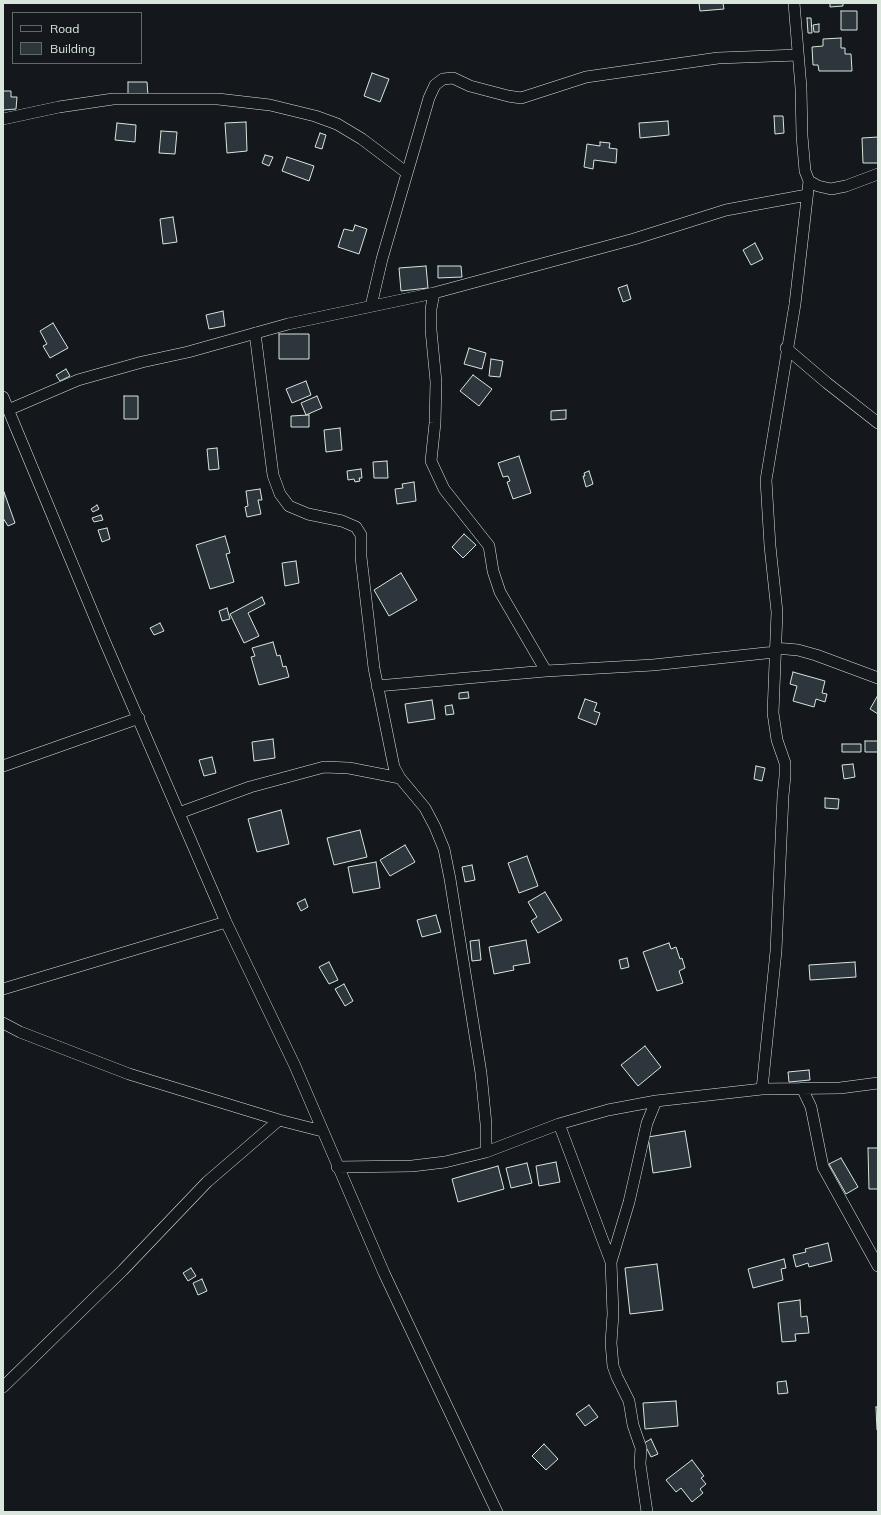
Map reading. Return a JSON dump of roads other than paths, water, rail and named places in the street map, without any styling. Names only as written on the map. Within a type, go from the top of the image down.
[{"type":"street","points":[[762,1089],[776,952],[782,804],[786,763],[777,740],[774,720],[777,612],[770,546],[766,480],[786,348],[797,289],[809,181],[805,171],[802,136],[801,88],[794,3]]},
{"type":"street","points":[[371,306],[382,259],[429,98],[435,85],[443,79],[453,78],[470,86],[521,98],[586,77],[718,58],[798,55]]},
{"type":"street","points":[[3,119],[59,107],[113,99],[218,99],[270,105],[316,116],[337,124],[362,139],[407,173]]},
{"type":"street","points":[[809,181],[818,186],[830,189],[846,186],[878,174]]},
{"type":"street","points":[[8,410],[78,380],[255,333],[434,293],[590,251],[726,210],[807,196]]},
{"type":"street","points":[[434,293],[431,309],[431,330],[436,382],[435,423],[431,461],[444,489],[489,546],[492,571],[500,592],[546,671]]},
{"type":"street","points":[[255,333],[273,475],[280,494],[289,506],[308,514],[342,521],[356,527],[360,535],[368,620],[377,686],[394,767],[400,778],[425,808],[444,849],[481,1073],[486,1124],[486,1152]]},
{"type":"street","points":[[786,348],[827,383],[878,423]]},
{"type":"street","points":[[3,397],[138,718],[226,922],[295,1066],[337,1167],[384,1273],[497,1512]]},
{"type":"street","points":[[377,686],[546,671],[653,665],[775,650],[798,650],[816,655],[878,678]]},
{"type":"street","points":[[3,766],[138,718]]},
{"type":"street","points":[[179,813],[250,787],[324,767],[349,768],[400,778]]},
{"type":"street","points":[[3,989],[226,922]]},
{"type":"street","points":[[3,1023],[20,1032],[129,1074],[279,1120],[322,1131]]},
{"type":"street","points":[[337,1167],[412,1166],[445,1162],[486,1152],[559,1124],[608,1110],[656,1101],[762,1089],[840,1088],[878,1083]]},
{"type":"street","points":[[802,1088],[811,1107],[823,1167],[878,1266]]},
{"type":"street","points":[[611,1262],[629,1202],[647,1123],[656,1101]]},
{"type":"street","points":[[3,1387],[123,1270],[207,1182],[279,1120]]},
{"type":"street","points":[[559,1124],[611,1262],[613,1314],[611,1343],[613,1366],[616,1377],[629,1401],[633,1425],[640,1448],[640,1464],[647,1512]]}]
